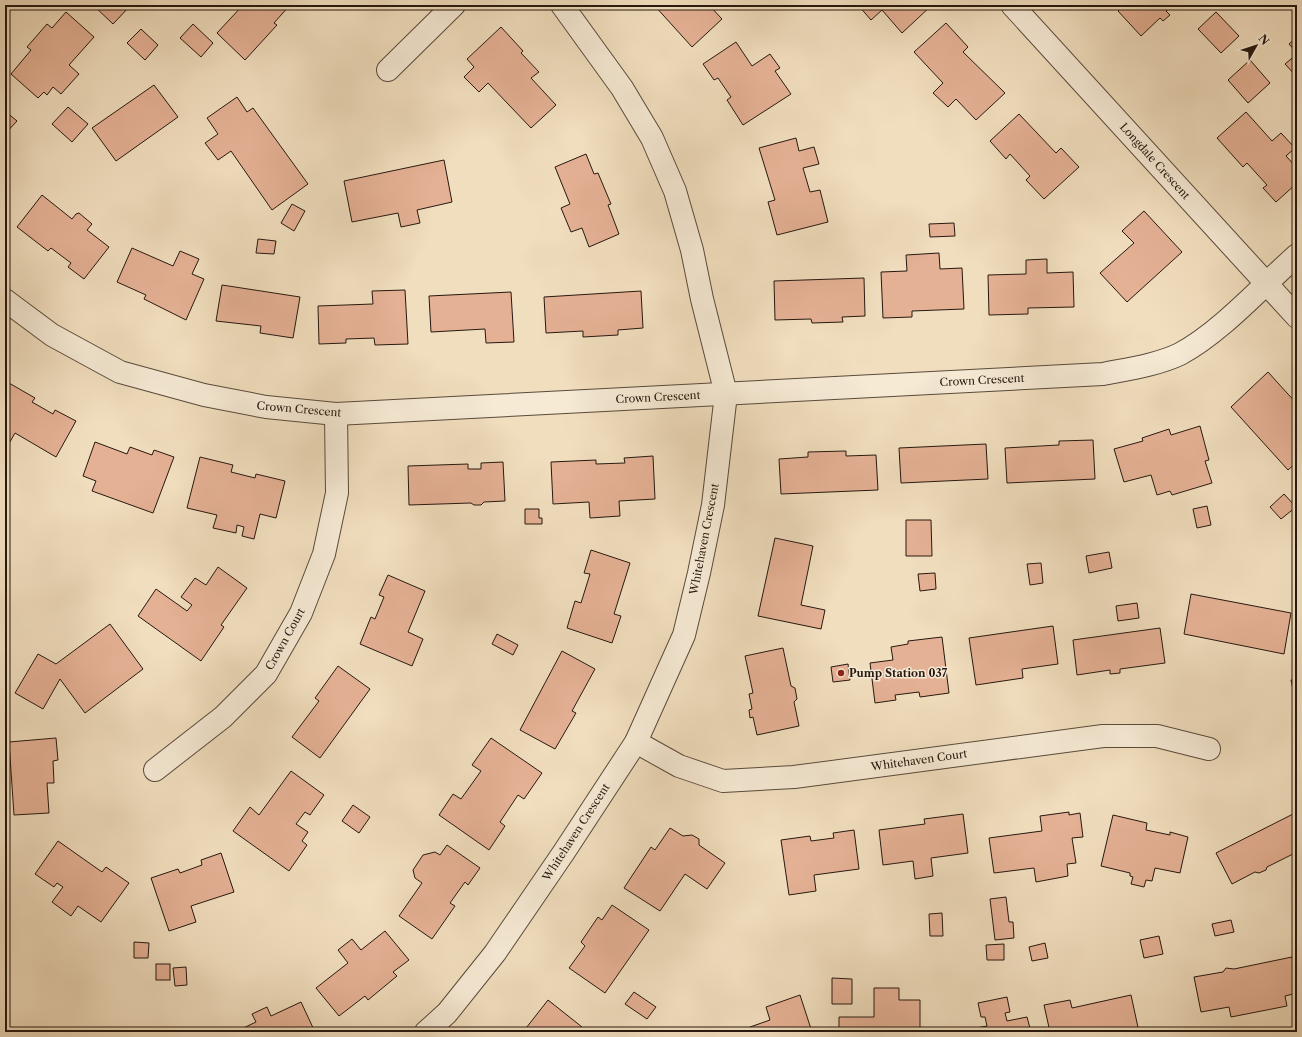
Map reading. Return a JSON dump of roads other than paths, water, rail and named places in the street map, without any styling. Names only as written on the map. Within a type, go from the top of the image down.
[{"type":"street","points":[[388,70],[454,5]]},
{"type":"street","name":"Whitehaven Crescent","points":[[426,1032],[447,1013],[495,953],[564,852],[636,742],[684,635],[713,505],[726,394],[702,299],[692,250],[676,190],[652,138],[622,88],[562,5]]},
{"type":"street","name":"Longdale Crescent","points":[[1012,5],[1297,317]]},
{"type":"street","name":"Crown Crescent","points":[[5,300],[52,335],[120,372],[204,395],[266,407],[336,414],[1103,374],[1145,365],[1179,354],[1208,336],[1297,255]]},
{"type":"street","name":"Crown Court","points":[[155,770],[223,718],[266,674],[301,613],[324,554],[337,493],[336,414]]},
{"type":"street","name":"Whitehaven Court","points":[[636,742],[679,766],[723,781],[794,777],[1103,736],[1157,736],[1209,749]]},
{"type":"place","name":"Pump Station 037","points":[[841,673]]}]
